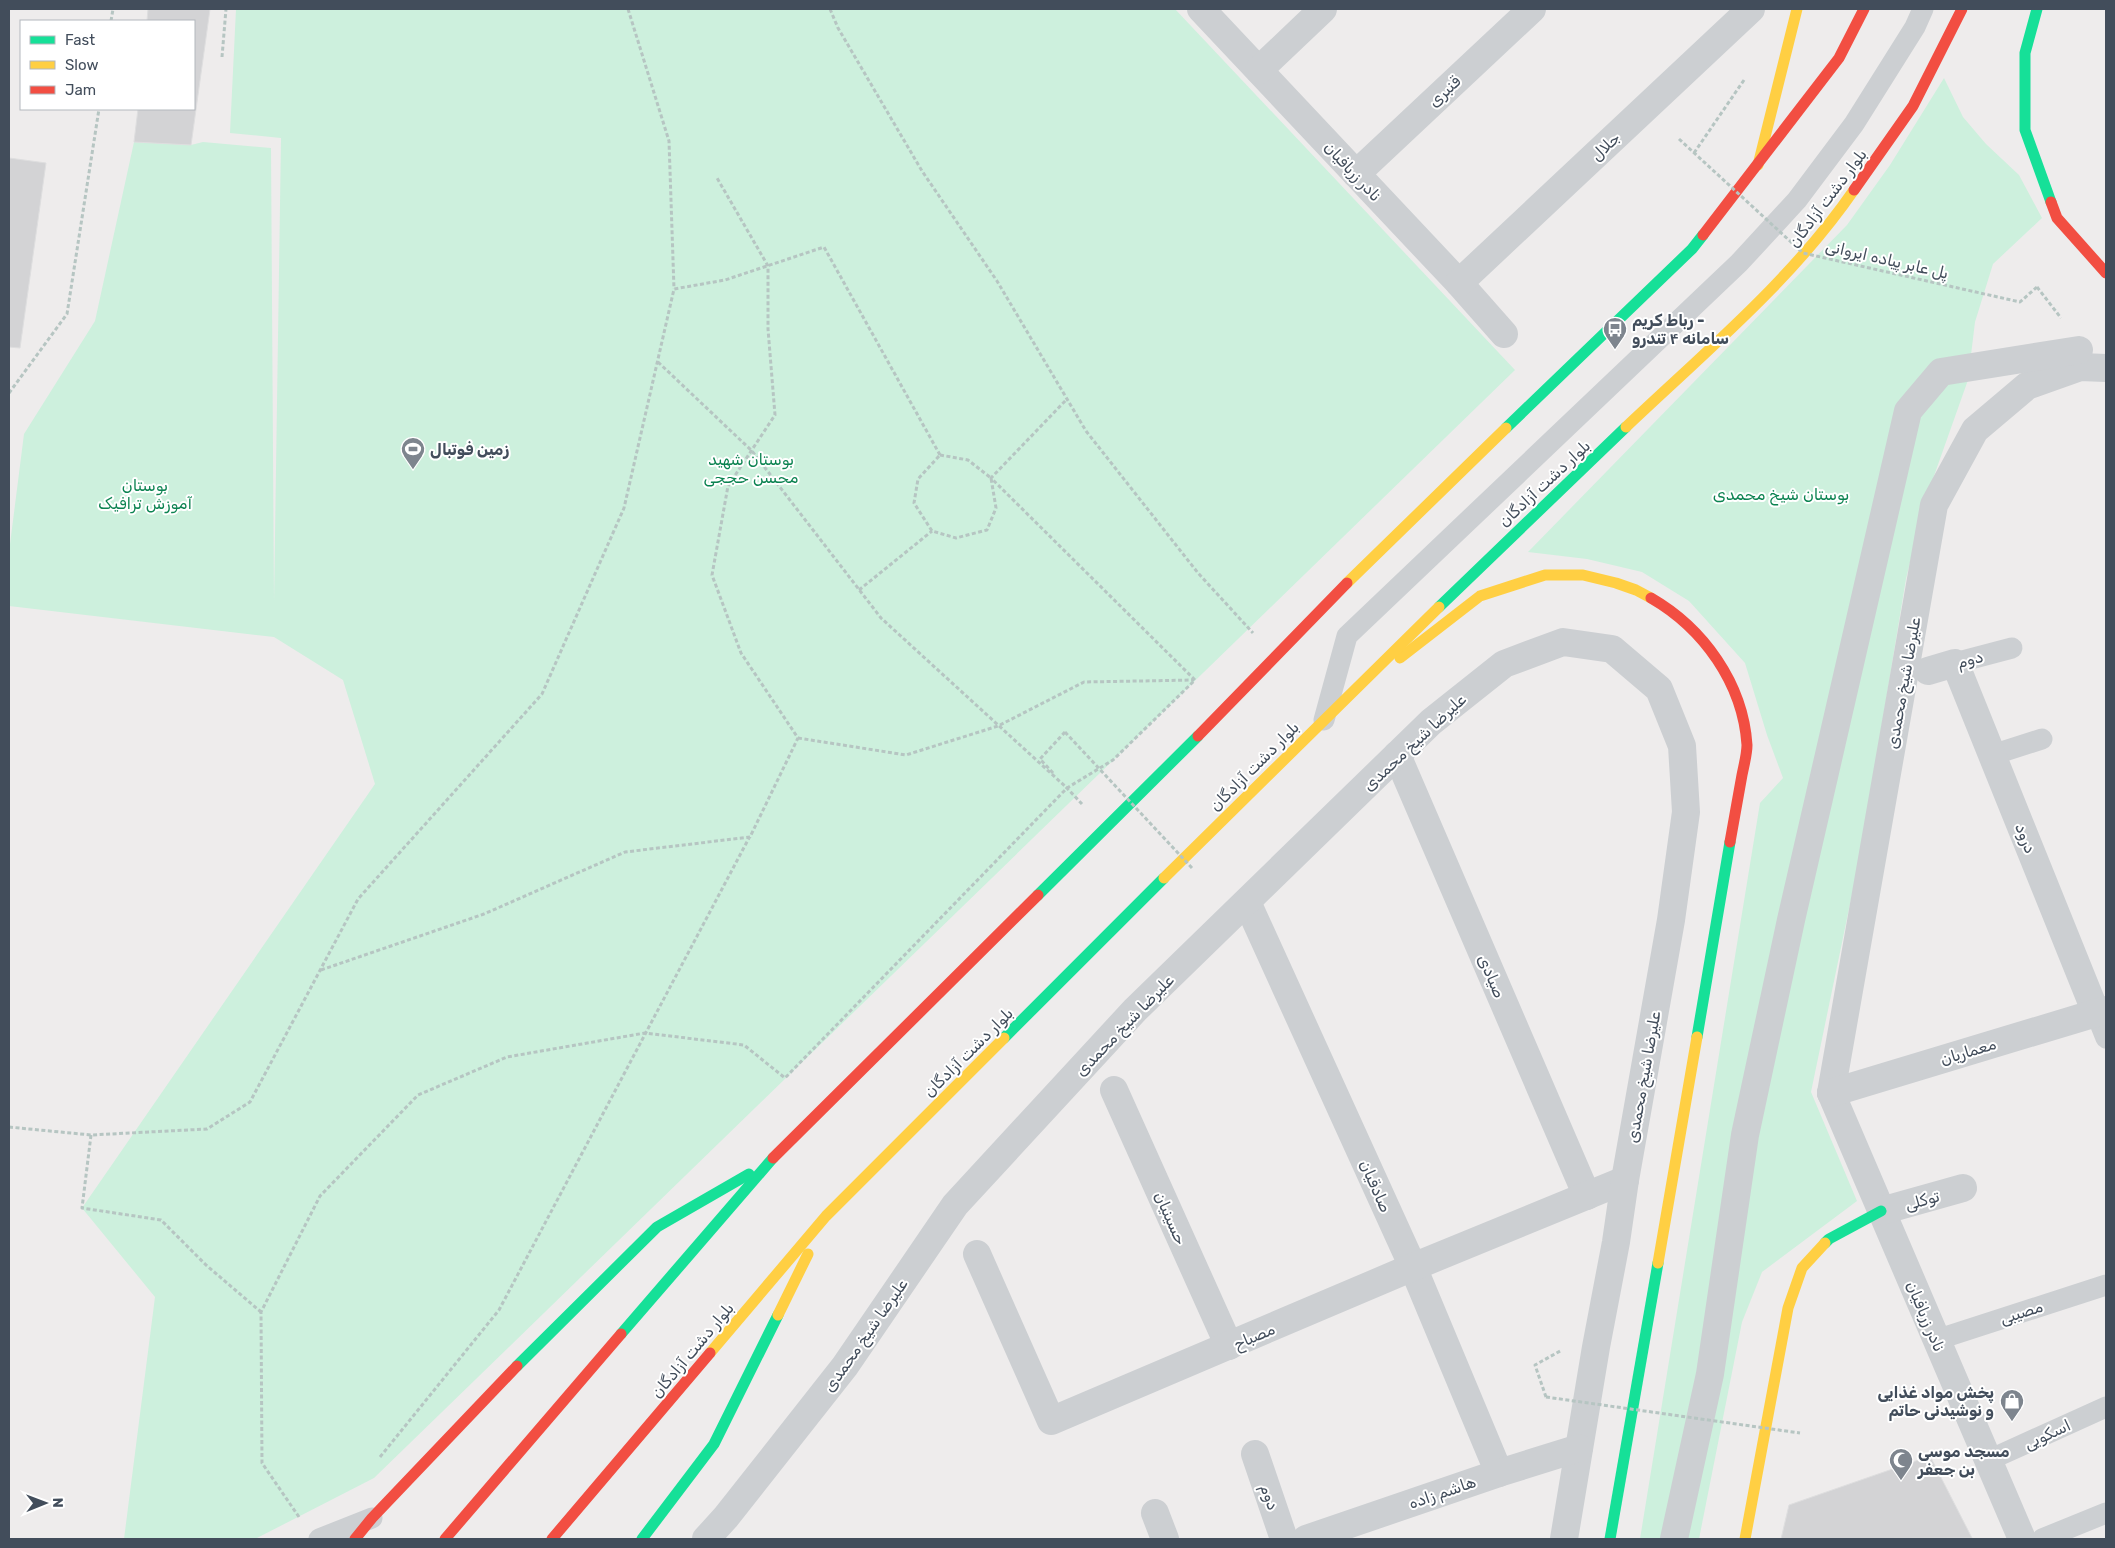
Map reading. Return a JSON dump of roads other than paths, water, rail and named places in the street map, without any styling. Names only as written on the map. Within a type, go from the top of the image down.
[{"type":"main road","points":[[1757,166],[1795,23],[1797,9]]},
{"type":"main road","points":[[445,1539],[768,1163],[1104,829],[1374,556],[1692,249],[1839,58],[1864,9]]},
{"type":"main road","name":"بلوار دشت آزادگان","points":[[552,1539],[826,1216],[1339,704],[1797,264],[1833,221],[1913,106],[1962,9]]},
{"type":"main road","points":[[2037,9],[2025,53],[2025,130],[2056,218],[2106,273]]},
{"type":"main road","points":[[1339,704],[1480,596],[1545,575],[1583,575],[1616,583],[1636,590],[1670,608],[1700,637],[1722,666],[1739,701],[1747,746],[1610,1539]]},
{"type":"main road","points":[[355,1539],[372,1518],[525,1358],[657,1227],[768,1163]]},
{"type":"main road","points":[[1746,1539],[1788,1308],[1802,1268],[1829,1239],[1881,1211]]},
{"type":"main road","points":[[642,1539],[714,1444],[826,1216]]},
{"type":"street","name":"نادر زربافیان","points":[[1202,9],[1459,283],[1504,334]]},
{"type":"street","points":[[1259,70],[1323,9]]},
{"type":"street","name":"قنبری","points":[[1356,174],[1532,9]]},
{"type":"street","name":"جلال","points":[[1459,283],[1751,9]]},
{"type":"street","points":[[1674,1539],[1710,1374],[1745,1135],[1791,920],[1908,410],[1941,372],[2079,350]]},
{"type":"street","name":"علیرضا شیخ محمدی","points":[[1830,1093],[1934,505],[1975,430],[2028,386],[2080,367],[2106,368]]},
{"type":"street","name":"علیرضا شیخ محمدی","points":[[706,1539],[845,1366],[955,1206],[1135,1010],[1431,722],[1504,664],[1563,642],[1612,649],[1659,689],[1682,746],[1686,812],[1671,920],[1564,1539]]},
{"type":"street","name":"دوم","points":[[1928,671],[1955,663]]},
{"type":"street","name":"درود","points":[[1955,663],[2101,1011]]},
{"type":"street","name":"صیادی","points":[[1397,755],[1587,1196]]},
{"type":"street","name":"صادقیان","points":[[1247,902],[1413,1267],[1500,1473]]},
{"type":"street","name":"معماریان","points":[[1830,1093],[2101,1011]]},
{"type":"street","name":"حسینیان","points":[[1114,1090],[1229,1346]]},
{"type":"street","name":"نادر زربافیان","points":[[1830,1093],[2022,1539]]},
{"type":"street","name":"مصباح","points":[[977,1254],[1050,1421],[1413,1267],[1625,1180]]},
{"type":"street","name":"توکلی","points":[[1881,1211],[1963,1188]]},
{"type":"street","name":"هاشم زاده","points":[[1306,1539],[1579,1448]]},
{"type":"street","name":"دوم","points":[[1255,1454],[1284,1539]]},
{"type":"street","points":[[1155,1513],[1165,1539]]},
{"type":"lane","points":[[1324,720],[1347,636],[1739,263],[1797,200],[1854,124],[1915,27],[1923,9]]},
{"type":"lane","name":"دوم","points":[[1955,663],[2012,648]]},
{"type":"lane","points":[[1992,755],[2042,739]]},
{"type":"lane","points":[[2101,1011],[2106,1038]]},
{"type":"lane","name":"مصیبی","points":[[1936,1340],[2106,1285]]},
{"type":"lane","name":"اسکویی","points":[[1989,1460],[2106,1407]]},
{"type":"lane","points":[[2042,1539],[2106,1513]]},
{"type":"lane","points":[[319,1539],[372,1518]]},
{"type":"place","name":"رباط کریم - سامانه ۴ تندرو","points":[[1615,350]]},
{"type":"place","name":"زمین فوتبال","points":[[413,470]]},
{"type":"place","name":"پخش مواد غذایی و نوشیدنی حاتم","points":[[2012,1422]]},
{"type":"place","name":"مسجد موسی بن جعفر","points":[[1901,1481]]},
{"type":"park label","name":"بوستان شهید محسن حججی","points":[[751,468]]},
{"type":"park label","name":"بوستان آموزش ترافیک","points":[[145,494]]},
{"type":"park label","name":"بوستان شیخ محمدی","points":[[1781,494]]}]
